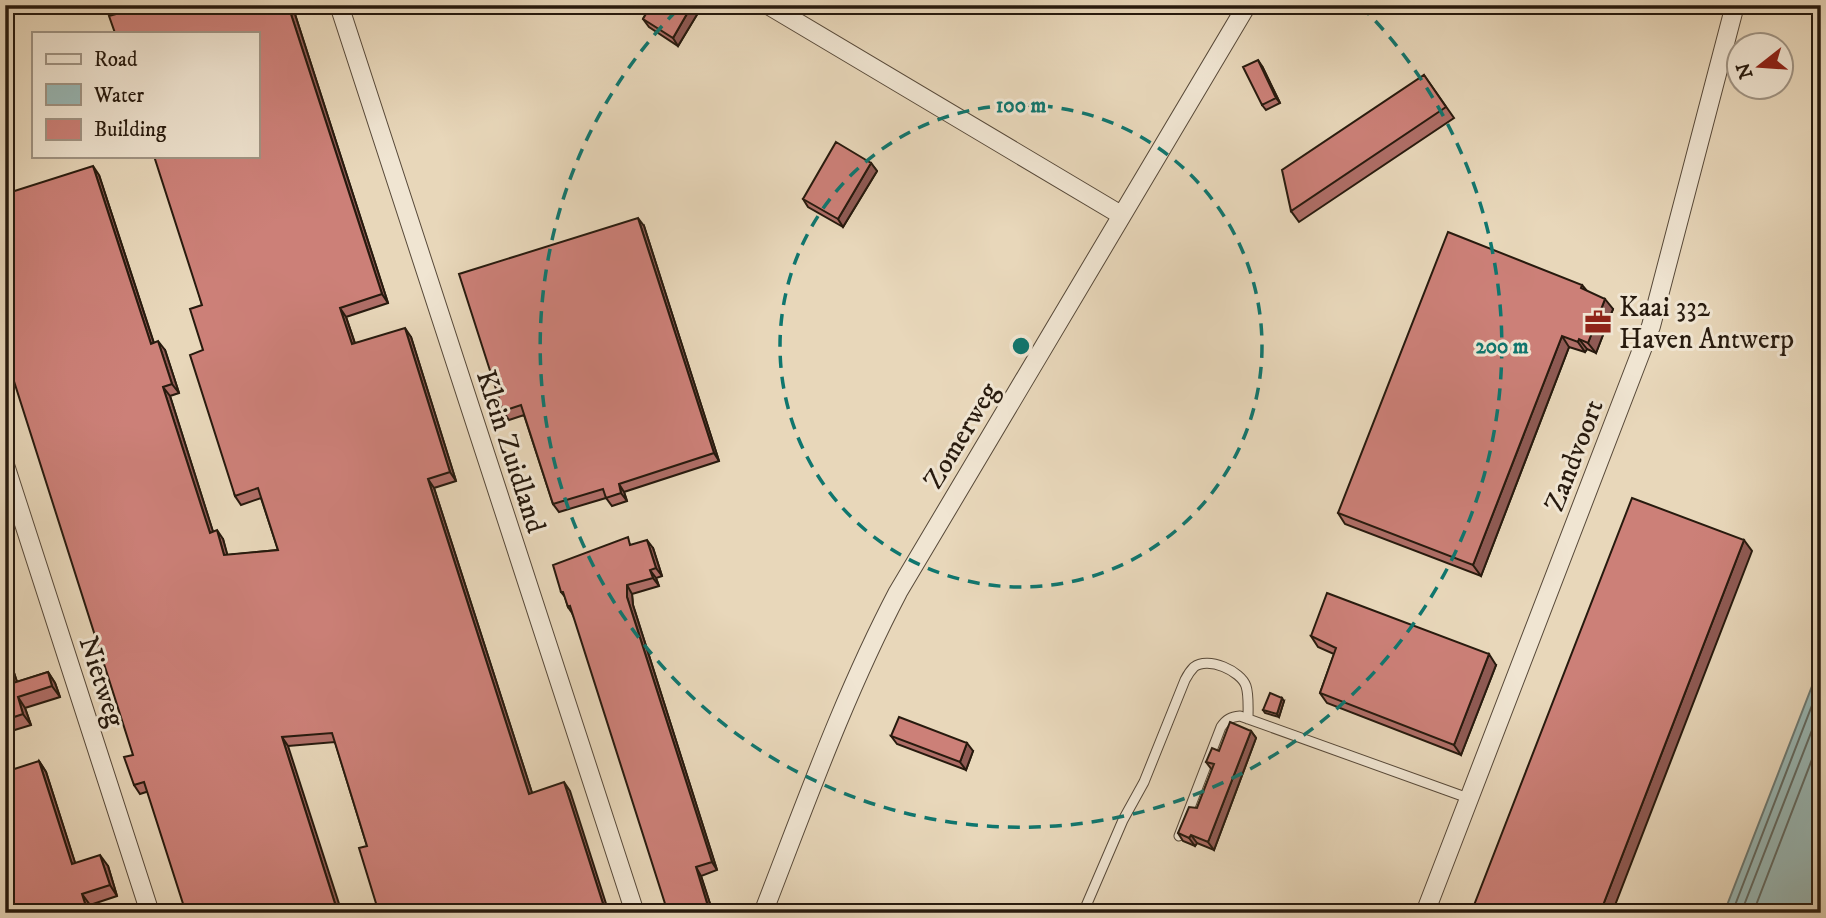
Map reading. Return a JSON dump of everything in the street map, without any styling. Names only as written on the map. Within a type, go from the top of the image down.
[{"type":"street","name":"Klein Zuidland","points":[[339,5],[635,913]]},
{"type":"street","points":[[768,5],[1121,215]]},
{"type":"street","name":"Zomerweg","points":[[763,913],[855,680],[898,592],[1247,5]]},
{"type":"street","name":"Zandvoort","points":[[1425,913],[1651,326],[1735,5]]},
{"type":"street","name":"Nietweg","points":[[5,465],[150,913]]},
{"type":"lane","points":[[1083,913],[1123,820],[1144,782],[1185,680],[1195,666],[1213,663],[1234,672],[1246,685],[1248,719]]},
{"type":"lane","points":[[1179,836],[1224,721],[1231,717],[1240,716],[1468,798]]},
{"type":"water","points":[[1821,663],[1821,913],[1724,913]]},
{"type":"building","points":[[121,5],[288,5],[382,294],[340,308],[352,344],[405,328],[450,472],[428,479],[529,794],[564,782],[606,913],[379,913],[359,848],[367,846],[332,733],[282,737],[338,913],[186,913],[144,782],[134,785],[124,757],[133,755],[5,353],[5,194],[93,166],[151,344],[158,341],[172,384],[163,387],[210,533],[217,530],[224,555],[278,550],[258,488],[235,496],[190,355],[203,350],[190,309],[202,305],[155,158],[259,158],[259,32],[115,32],[109,16],[123,12]]},
{"type":"building","points":[[651,5],[692,5],[673,38],[643,19]]},
{"type":"building","points":[[1258,60],[1276,98],[1262,105],[1243,67]]},
{"type":"building","points":[[1424,75],[1446,107],[1291,211],[1282,170]]},
{"type":"building","points":[[836,142],[871,163],[838,219],[803,199]]},
{"type":"building","points":[[638,218],[714,453],[619,484],[621,493],[606,498],[603,489],[553,504],[521,405],[503,411],[459,274]]},
{"type":"building","points":[[1448,232],[1582,285],[1581,288],[1605,299],[1588,343],[1562,336],[1473,565],[1338,513]]},
{"type":"building","points":[[1632,498],[1744,540],[1600,913],[1471,913]]},
{"type":"building","points":[[628,537],[630,545],[647,540],[656,568],[650,570],[653,578],[627,585],[627,597],[712,862],[696,867],[710,913],[668,913],[570,606],[568,607],[561,592],[553,565]]},
{"type":"building","points":[[1327,593],[1489,654],[1454,745],[1320,693],[1336,648],[1311,636]]},
{"type":"building","points":[[5,658],[13,683],[48,672],[52,686],[18,697],[23,714],[5,720]]},
{"type":"building","points":[[1270,693],[1282,698],[1277,714],[1263,710]]},
{"type":"building","points":[[899,717],[967,743],[960,762],[891,736]]},
{"type":"building","points":[[1230,722],[1251,731],[1208,842],[1191,835],[1189,838],[1178,833],[1189,807],[1197,808],[1214,764],[1206,762],[1212,748],[1219,751]]},
{"type":"building","points":[[39,761],[72,864],[100,855],[110,885],[82,894],[88,913],[5,913],[5,772]]},
{"type":"place","name":"Kaai 332 Haven Antwerp","points":[[1598,322]]}]
